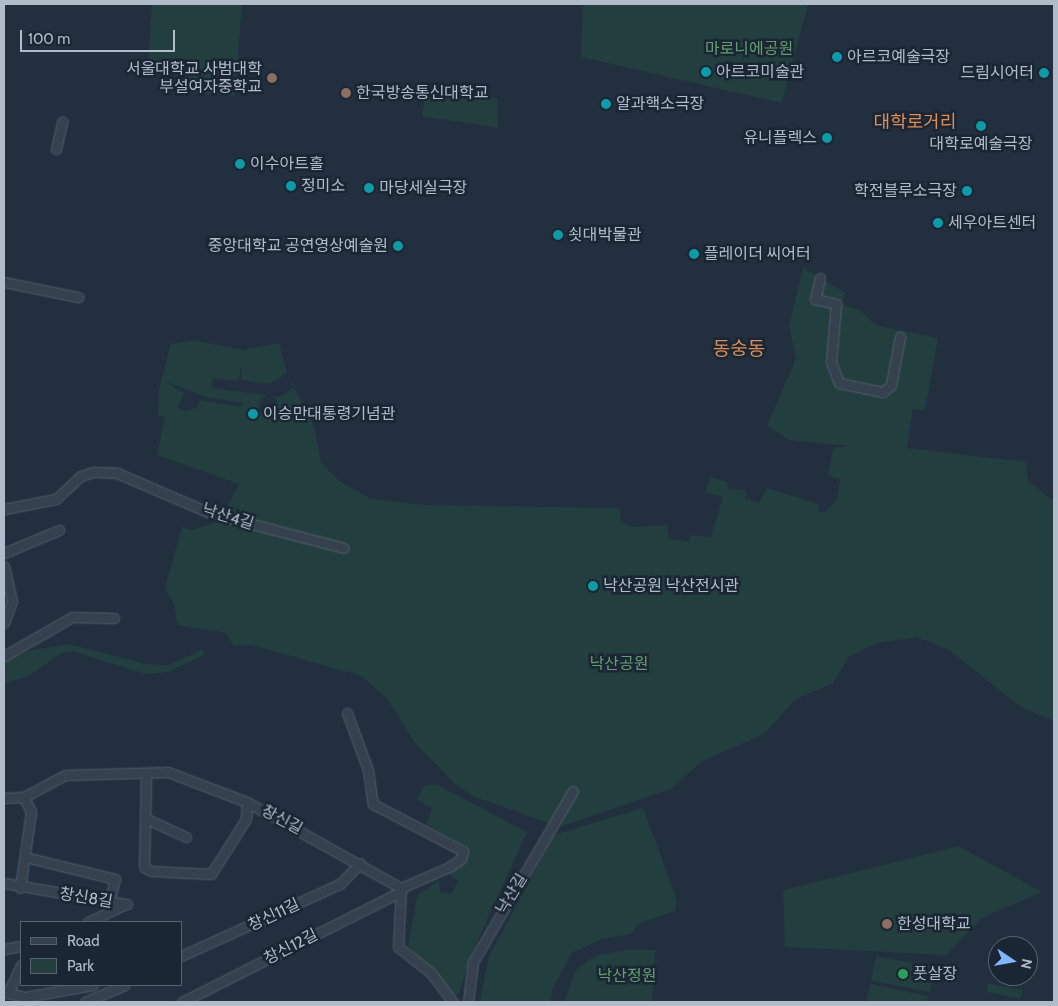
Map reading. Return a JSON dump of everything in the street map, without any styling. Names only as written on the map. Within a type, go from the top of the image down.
[{"type":"street","points":[[56,148],[62,122]]},
{"type":"street","points":[[820,278],[815,300],[836,304],[831,362],[839,383],[883,392],[891,385],[900,337]]},
{"type":"street","points":[[4,282],[78,297]]},
{"type":"street","name":"낙산4길","points":[[4,509],[56,500],[81,476],[93,472],[117,473],[210,513],[344,548]]},
{"type":"street","points":[[4,553],[59,530]]},
{"type":"street","points":[[4,566],[12,601],[4,623]]},
{"type":"street","points":[[7,655],[72,617],[114,618]]},
{"type":"street","points":[[7,655],[28,651]]},
{"type":"street","name":"창신12길","points":[[182,1002],[400,890],[449,867],[461,859],[463,851],[373,804],[368,770],[347,713]]},
{"type":"street","name":"창신길","points":[[4,798],[24,798],[64,775],[146,775],[168,772],[247,802],[360,863],[400,890]]},
{"type":"street","points":[[146,775],[147,819],[144,867],[206,875],[218,868],[243,824],[247,802]]},
{"type":"street","name":"낙산길","points":[[468,1002],[473,962],[573,791]]},
{"type":"street","points":[[20,888],[31,812],[24,798]]},
{"type":"street","points":[[147,819],[186,837]]},
{"type":"street","points":[[25,857],[115,879],[111,895]]},
{"type":"street","name":"창신11길","points":[[182,956],[340,884],[360,863]]},
{"type":"street","name":"창신8길","points":[[4,883],[20,888],[127,904],[90,921]]},
{"type":"street","points":[[400,890],[398,947],[431,973],[453,1002]]},
{"type":"street","points":[[4,949],[20,946]]},
{"type":"street","points":[[20,967],[6,995],[25,997],[87,986]]},
{"type":"street","points":[[85,1002],[109,988]]},
{"type":"green space","points":[[152,4],[242,4],[235,96],[174,92],[176,67],[148,65]]},
{"type":"green space","name":"마로니에공원","points":[[583,4],[808,4],[782,103],[581,57]]},
{"type":"green space","points":[[425,98],[497,98],[498,128],[422,116]]},
{"type":"green space","name":"낙산공원","points":[[803,267],[845,293],[841,304],[860,310],[876,325],[938,338],[925,410],[913,409],[907,448],[1026,462],[1028,481],[1054,501],[1054,721],[1021,707],[949,650],[916,637],[878,643],[849,657],[833,683],[795,700],[764,734],[701,762],[671,789],[559,827],[473,796],[454,783],[415,743],[388,700],[362,676],[251,645],[234,646],[226,633],[177,625],[174,604],[165,588],[182,527],[192,530],[220,521],[239,484],[157,455],[165,417],[158,416],[159,389],[171,344],[193,340],[243,350],[279,343],[287,373],[269,384],[241,380],[242,365],[238,381],[213,378],[211,388],[268,395],[261,398],[258,412],[270,415],[277,400],[270,396],[280,397],[294,388],[315,429],[321,462],[337,479],[370,499],[427,505],[620,508],[621,522],[634,527],[667,525],[669,539],[689,542],[690,535],[711,537],[723,497],[705,493],[710,477],[727,482],[728,489],[746,490],[745,498],[759,503],[767,488],[819,504],[818,511],[825,512],[837,500],[840,479],[828,476],[833,448],[848,446],[789,440],[767,426],[796,359],[789,325]],"holes":[[[163,381],[207,397],[242,403],[242,407],[200,400],[197,408],[185,411],[178,408],[184,393]]]},
{"type":"green space","points":[[68,644],[146,664],[169,665],[203,649],[204,655],[168,672],[145,674],[72,651],[61,653],[29,676],[4,683],[4,663],[28,651]]},
{"type":"green space","points":[[436,784],[527,832],[469,960],[459,995],[450,994],[433,970],[408,947],[417,896],[439,880],[440,892],[451,894],[458,881],[449,873],[469,854],[465,846],[426,824],[432,809],[417,799],[424,786]]},
{"type":"green space","points":[[643,808],[677,900],[675,911],[638,924],[631,934],[601,939],[572,953],[552,990],[551,1002],[480,1002],[489,956],[554,835]]},
{"type":"green space","points":[[958,846],[1042,892],[982,918],[946,955],[785,947],[783,890]]},
{"type":"green space","name":"낙산정원","points":[[624,950],[655,950],[652,1002],[564,1002],[576,970],[595,956]]},
{"type":"green space","name":"풋살장","points":[[876,956],[935,967],[930,992],[871,981]]},
{"type":"green space","points":[[988,983],[988,986],[1002,986],[1022,990],[1020,999],[986,992]]},
{"type":"green space","points":[[870,984],[928,996],[927,1002],[866,1002]]},
{"type":"place","name":"아르코예술극장","points":[[837,57]]},
{"type":"place","name":"아르코미술관","points":[[706,72]]},
{"type":"place","name":"드림시어터","points":[[1044,73]]},
{"type":"place","name":"서울대학교 사범대학 부설여자중학교","points":[[272,78]]},
{"type":"place","name":"한국방송통신대학교","points":[[346,93]]},
{"type":"place","name":"알과핵소극장","points":[[606,104]]},
{"type":"place","name":"대학로예술극장","points":[[981,126]]},
{"type":"place","name":"유니플렉스","points":[[827,138]]},
{"type":"place","name":"이수아트홀","points":[[240,164]]},
{"type":"place","name":"정미소","points":[[291,186]]},
{"type":"place","name":"마당세실극장","points":[[369,188]]},
{"type":"place","name":"학전블루소극장","points":[[967,191]]},
{"type":"place","name":"세우아트센터","points":[[938,223]]},
{"type":"place","name":"쇳대박물관","points":[[558,235]]},
{"type":"place","name":"중앙대학교 공연영상예술원","points":[[398,246]]},
{"type":"place","name":"플레이더 씨어터","points":[[694,254]]},
{"type":"place","name":"이승만대통령기념관","points":[[253,414]]},
{"type":"place","name":"낙산공원 낙산전시관","points":[[593,586]]},
{"type":"place","name":"한성대학교","points":[[887,924]]},
{"type":"place","name":"풋살장","points":[[903,974]]},
{"type":"district","name":"대학로거리","points":[[915,122]]},
{"type":"district","name":"동숭동","points":[[739,349]]}]
